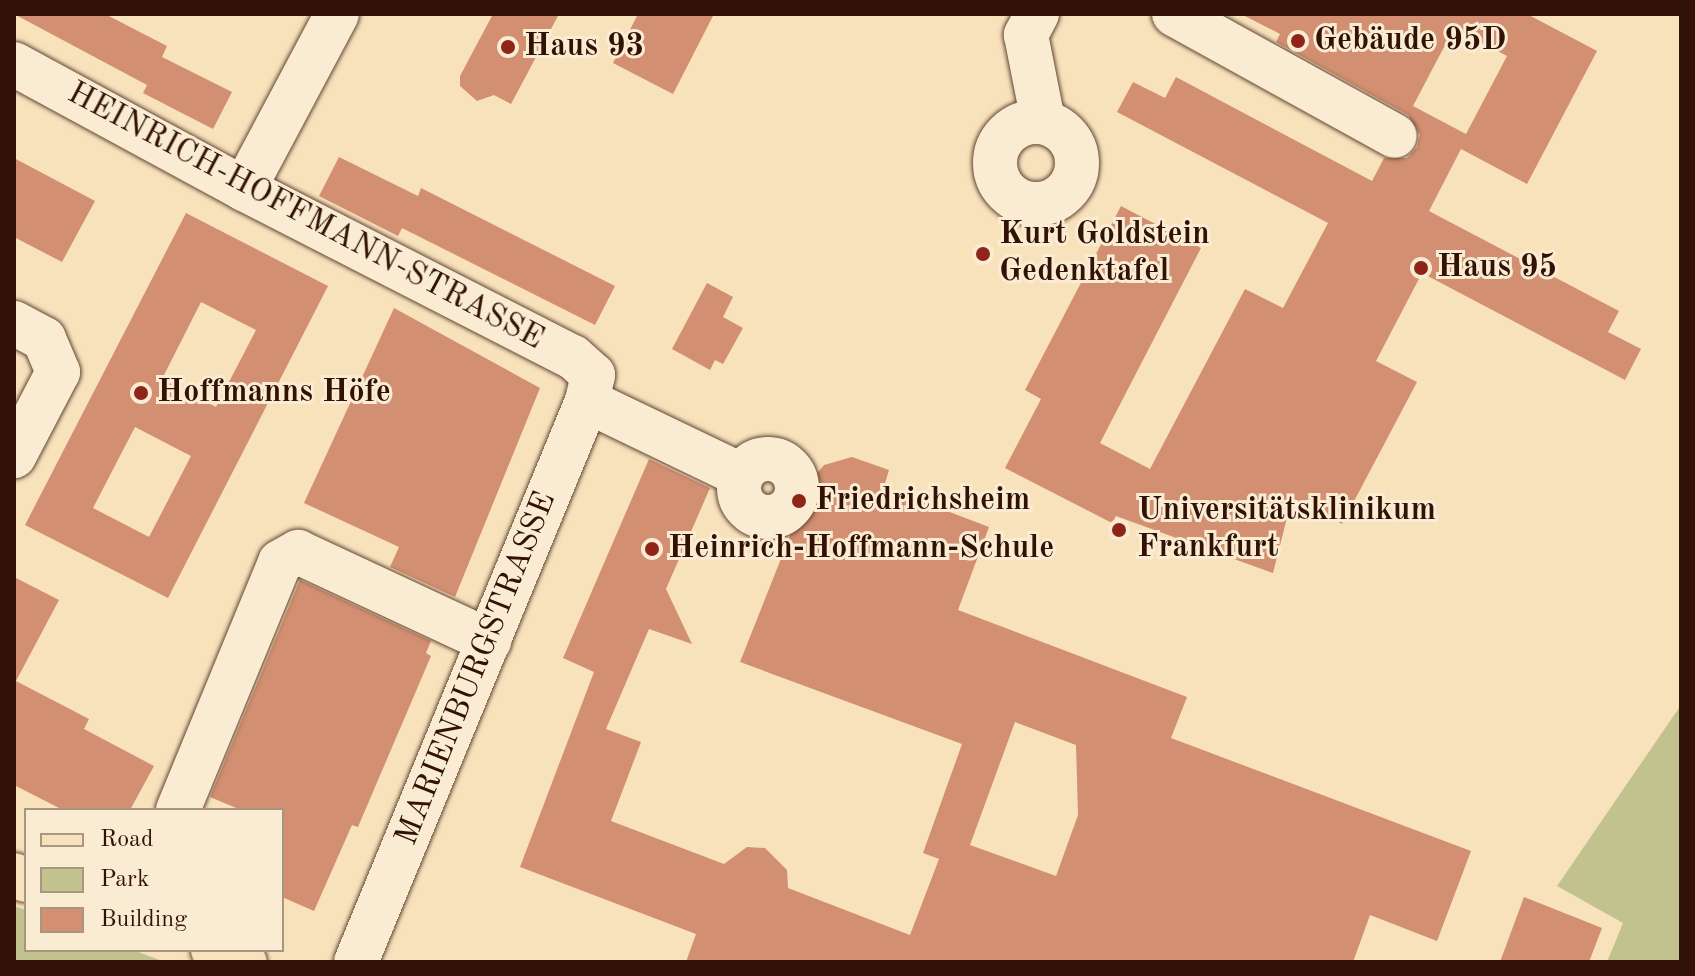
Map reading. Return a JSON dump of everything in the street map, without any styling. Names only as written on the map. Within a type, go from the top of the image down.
[{"type":"main road","points":[[218,952],[245,962]]},
{"type":"street","points":[[244,189],[337,14]]},
{"type":"street","points":[[1037,14],[1026,35],[1043,121]]},
{"type":"street","points":[[1174,14],[1395,136]]},
{"type":"street","name":"HEINRICH-HOFFMANN-STRASSE","points":[[14,64],[244,189],[573,357],[590,388],[741,475]]},
{"type":"street","points":[[14,323],[44,339],[58,372],[14,456]]},
{"type":"street","name":"MARIENBURGSTRASSE","points":[[356,962],[590,388]]},
{"type":"street","points":[[179,808],[280,562],[298,552],[489,641]]},
{"type":"green space","points":[[1681,705],[1681,962],[1607,962],[1623,923],[1557,886]]},
{"type":"green space","points":[[14,906],[24,909],[24,952],[138,952],[165,962],[14,962]]},
{"type":"building","points":[[14,14],[105,14],[167,46],[162,57],[232,92],[213,129],[143,93],[147,85]]},
{"type":"building","name":"Haus 93","points":[[493,14],[559,14],[511,104],[494,95],[477,101],[460,86],[460,76]]},
{"type":"building","name":"Haus 93","points":[[638,14],[714,14],[673,94],[613,63]]},
{"type":"building","name":"Haus 95","points":[[1241,14],[1527,14],[1597,51],[1527,184],[1461,149],[1429,211],[1619,311],[1608,332],[1641,349],[1625,380],[1422,273],[1376,361],[1417,382],[1342,524],[1292,498],[1273,573],[1116,516],[1112,523],[1005,468],[1041,399],[1025,390],[1121,206],[1201,248],[1100,443],[1150,469],[1245,289],[1283,308],[1328,223],[1117,112],[1133,82],[1165,98],[1176,77],[1372,181],[1384,158],[1407,158],[1417,147],[1420,135],[1408,115],[1276,42],[1280,34]],"holes":[[[1454,28],[1507,56],[1466,134],[1413,106]]]},
{"type":"building","points":[[339,157],[418,196],[421,188],[615,286],[595,325],[402,228],[398,236],[319,196]]},
{"type":"building","points":[[14,158],[95,201],[62,262],[14,237]]},
{"type":"building","name":"Hoffmanns Höfe","points":[[186,213],[328,286],[168,598],[25,525]],"holes":[[[201,302],[256,330],[216,407],[162,379]],[[135,427],[191,456],[149,537],[93,508]]]},
{"type":"building","points":[[707,283],[733,297],[723,317],[743,328],[723,364],[715,360],[710,370],[672,349]]},
{"type":"building","points":[[394,308],[540,388],[455,597],[390,567],[399,547],[304,503]]},
{"type":"building","points":[[852,457],[889,470],[884,487],[989,527],[958,610],[1187,697],[1171,738],[1471,851],[1437,941],[1370,915],[1353,962],[686,962],[696,934],[520,867],[594,672],[563,658],[649,459],[710,488],[666,589],[692,644],[649,629],[606,729],[641,742],[611,821],[724,864],[747,847],[765,848],[787,870],[788,888],[910,935],[939,859],[923,853],[962,744],[740,662],[813,478],[824,465]],"holes":[[[1015,722],[1076,745],[1078,815],[1056,876],[970,845]]]},
{"type":"building","points":[[14,577],[59,600],[16,681],[89,719],[84,729],[154,766],[131,808],[59,808],[14,785]]},
{"type":"building","points":[[300,580],[431,641],[426,653],[431,656],[358,827],[352,825],[314,911],[284,898],[284,808],[236,808],[210,797]]},
{"type":"building","points":[[1524,897],[1602,928],[1589,962],[1500,962]]},
{"type":"place","name":"Gebäude 95D","points":[[1298,41]]},
{"type":"place","name":"Haus 93","points":[[508,47]]},
{"type":"place","name":"Kurt Goldstein Gedenktafel","points":[[983,254]]},
{"type":"place","name":"Haus 95","points":[[1421,268]]},
{"type":"place","name":"Hoffmanns Höfe","points":[[141,393]]},
{"type":"place","name":"Friedrichsheim","points":[[799,501]]},
{"type":"place","name":"Universitätsklinikum Frankfurt","points":[[1119,530]]},
{"type":"place","name":"Heinrich-Hoffmann-Schule","points":[[652,549]]}]
